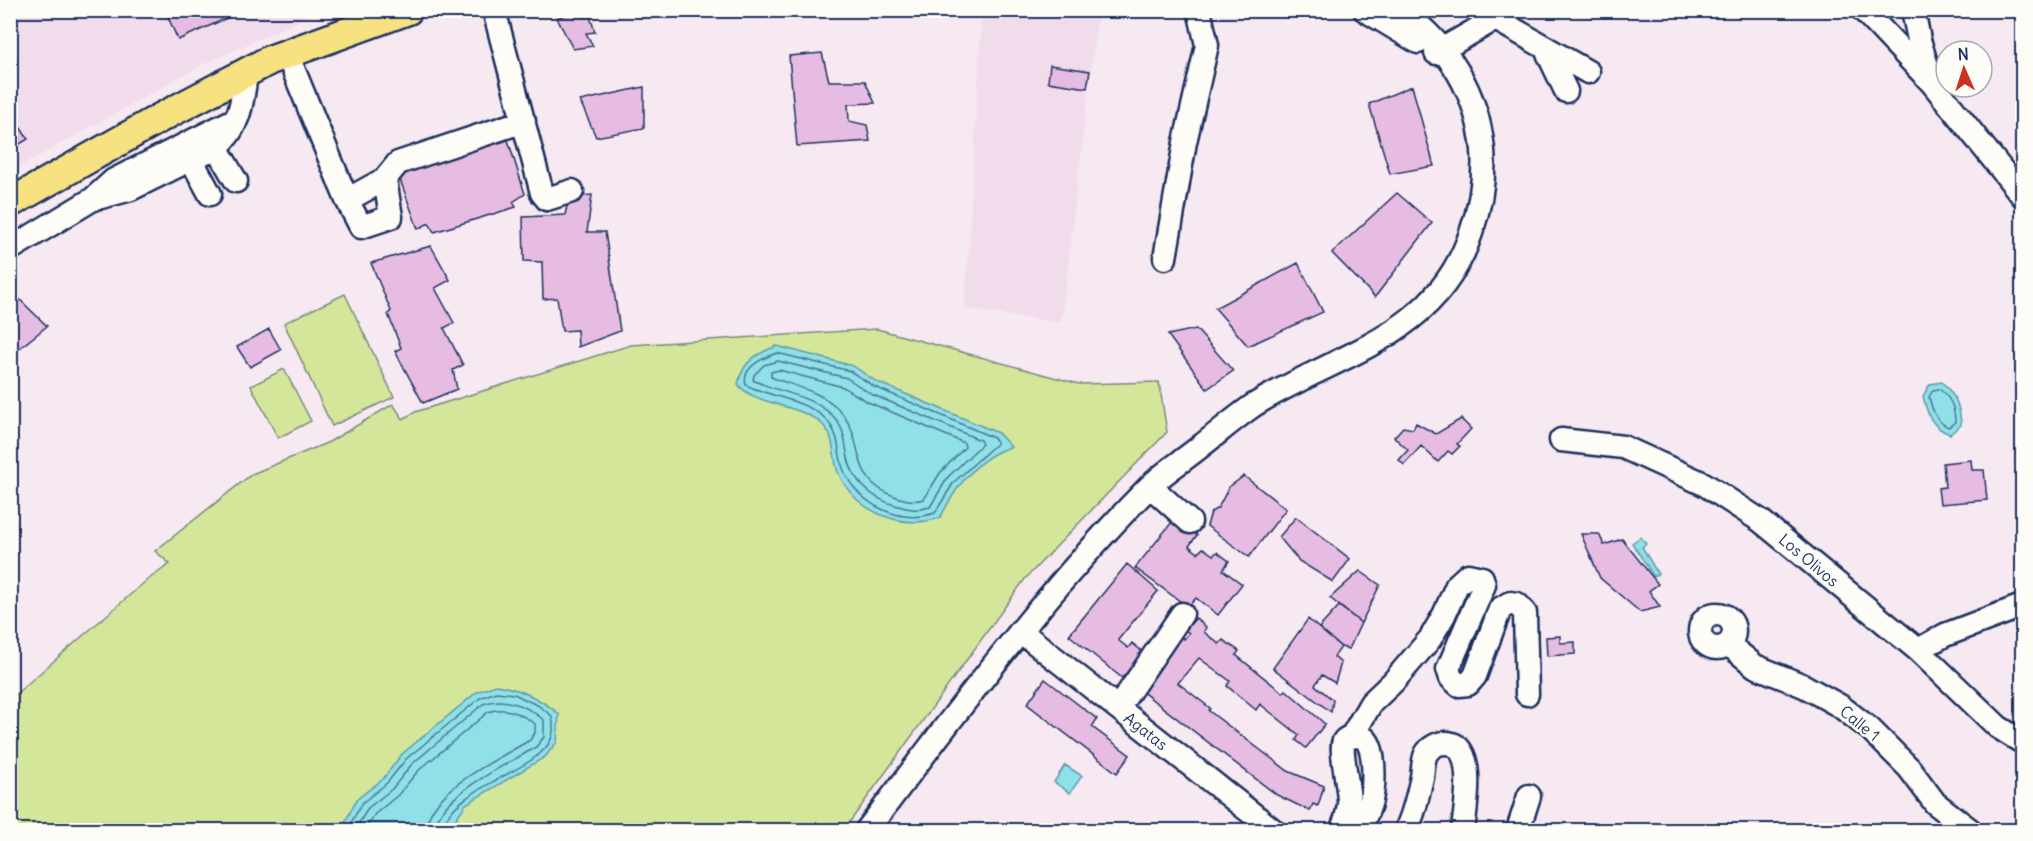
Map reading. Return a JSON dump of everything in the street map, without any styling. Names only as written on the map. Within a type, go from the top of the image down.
[{"type":"main road","points":[[10,185],[174,88],[262,43],[352,10]]},
{"type":"main road","points":[[10,203],[160,118],[246,73],[287,54],[408,10]]},
{"type":"street","points":[[494,10],[542,193],[547,199],[572,191]]},
{"type":"street","points":[[1165,258],[1185,142],[1207,45],[1199,10]]},
{"type":"street","points":[[1365,10],[1444,55]]},
{"type":"street","points":[[867,831],[1020,631],[1150,486],[1254,405],[1359,352],[1403,326],[1426,307],[1456,269],[1477,216],[1483,156],[1481,126],[1472,97],[1444,55],[1427,31],[1400,10]]},
{"type":"street","points":[[1863,10],[1933,84],[2022,195]]},
{"type":"street","points":[[1913,10],[1918,40],[1933,84]]},
{"type":"street","points":[[1444,55],[1488,15],[1588,72]]},
{"type":"street","points":[[1545,47],[1566,91]]},
{"type":"street","points":[[287,54],[347,200],[362,227],[388,219],[391,213],[385,179]]},
{"type":"street","points":[[93,199],[131,189],[226,140],[243,100],[246,73]]},
{"type":"street","points":[[11,248],[93,199],[114,180],[236,119]]},
{"type":"street","points":[[347,200],[385,179],[398,163],[524,121]]},
{"type":"street","points":[[216,147],[236,181]]},
{"type":"street","points":[[191,159],[210,194]]},
{"type":"street","name":"Los Olivos","points":[[1561,440],[1623,447],[1704,484],[1761,521],[1918,650],[1998,727],[2022,742]]},
{"type":"street","points":[[1150,486],[1190,522]]},
{"type":"street","points":[[1341,831],[1349,805],[1348,778],[1341,747],[1344,741],[1352,736],[1371,703],[1393,682],[1430,639],[1457,585],[1468,575],[1482,578],[1484,585],[1448,669],[1451,678],[1459,684],[1468,684],[1475,676],[1500,609],[1510,603],[1517,604],[1525,613],[1527,693]]},
{"type":"street","points":[[1918,650],[1945,635],[2022,606]]},
{"type":"street","points":[[1118,708],[1182,614]]},
{"type":"street","name":"Agatas","points":[[1020,631],[1273,831]]},
{"type":"street","name":"Calle 1","points":[[1728,644],[1755,666],[1803,686],[1840,706],[1870,729],[1909,768],[1935,803],[1970,831]]},
{"type":"street","points":[[1352,736],[1362,736],[1373,749],[1371,800],[1359,831]]},
{"type":"street","points":[[1406,831],[1411,820],[1425,756],[1439,744],[1449,743],[1458,748],[1467,768],[1467,802],[1463,831]]},
{"type":"street","points":[[1518,831],[1529,796]]},
{"type":"shaded area","points":[[11,11],[319,11],[198,67],[14,170],[11,164]]},
{"type":"shaded area","points":[[982,11],[1098,11],[1061,323],[965,309]]},
{"type":"green space","points":[[345,294],[394,397],[332,426],[284,323]]},
{"type":"green space","points":[[877,329],[1079,384],[1159,382],[1167,432],[1025,579],[844,830],[11,830],[10,699],[146,581],[170,564],[155,551],[252,474],[329,442],[393,404],[403,419],[415,412],[631,345]]},
{"type":"green space","points":[[284,369],[311,421],[278,438],[251,386]]},
{"type":"water","points":[[777,346],[853,366],[877,382],[998,433],[1011,447],[988,458],[968,475],[940,518],[910,522],[880,514],[855,498],[846,486],[836,466],[830,436],[823,425],[803,413],[754,396],[738,384],[743,369],[752,359]]},
{"type":"water","points":[[1942,382],[1954,397],[1960,412],[1961,425],[1950,434],[1939,428],[1931,419],[1923,396],[1930,384]]},
{"type":"water","points":[[1641,537],[1646,544],[1642,547],[1658,574],[1654,577],[1632,543]]},
{"type":"water","points":[[496,685],[529,695],[559,714],[557,742],[545,757],[466,804],[448,830],[341,830],[357,799],[383,779],[402,754],[477,692]]},
{"type":"water","points":[[1065,765],[1082,776],[1070,793],[1054,782]]},
{"type":"building","points":[[165,10],[245,10],[178,40]]},
{"type":"building","points":[[581,10],[584,17],[590,16],[595,32],[586,33],[593,46],[573,49],[557,18]]},
{"type":"building","points":[[822,53],[829,81],[865,81],[875,103],[848,104],[849,121],[867,125],[870,141],[797,146],[789,56]]},
{"type":"building","points":[[1050,65],[1090,71],[1087,88],[1048,82]]},
{"type":"building","points":[[1412,86],[1434,166],[1390,174],[1369,104]]},
{"type":"building","points":[[644,87],[644,128],[596,137],[580,101]]},
{"type":"building","points":[[10,112],[28,139],[10,150]]},
{"type":"building","points":[[508,140],[525,194],[513,202],[516,207],[434,232],[429,223],[418,229],[398,174]]},
{"type":"building","points":[[1397,193],[1432,223],[1375,297],[1332,253]]},
{"type":"building","points":[[592,195],[587,232],[605,232],[620,331],[578,347],[577,330],[562,331],[557,298],[543,299],[542,262],[524,261],[523,217],[565,215],[569,197]]},
{"type":"building","points":[[431,246],[450,280],[435,288],[454,323],[444,328],[463,365],[453,370],[457,389],[423,403],[395,351],[401,348],[388,314],[391,311],[371,263]]},
{"type":"building","points":[[1298,263],[1323,312],[1248,346],[1215,308]]},
{"type":"building","points":[[12,292],[47,326],[16,351],[10,347]]},
{"type":"building","points":[[269,329],[281,350],[250,367],[237,347]]},
{"type":"building","points":[[1196,329],[1233,371],[1207,389],[1168,335]]},
{"type":"building","points":[[1461,419],[1471,429],[1457,444],[1460,446],[1452,454],[1448,451],[1438,462],[1421,446],[1404,465],[1399,460],[1408,450],[1394,437],[1403,427],[1413,429],[1416,423],[1436,434]]},
{"type":"building","points":[[1971,460],[1972,470],[1984,470],[1987,500],[1940,504],[1938,488],[1945,487],[1943,463]]},
{"type":"building","points":[[1244,476],[1286,509],[1249,557],[1207,526],[1211,512],[1218,508],[1229,487]]},
{"type":"building","points":[[1176,517],[1197,535],[1189,546],[1198,553],[1203,548],[1213,555],[1217,552],[1229,561],[1223,570],[1242,584],[1218,615],[1196,598],[1188,607],[1135,568]]},
{"type":"building","points":[[1296,517],[1350,559],[1333,582],[1299,561],[1279,537]]},
{"type":"building","points":[[1581,534],[1599,534],[1604,545],[1622,539],[1658,584],[1649,591],[1660,607],[1640,612],[1600,578]]},
{"type":"building","points":[[1127,564],[1158,591],[1118,640],[1128,648],[1132,643],[1144,653],[1122,678],[1069,635]]},
{"type":"building","points":[[1360,571],[1380,585],[1361,623],[1330,598]]},
{"type":"building","points":[[1339,606],[1361,623],[1349,649],[1341,647],[1319,628]]},
{"type":"building","points":[[1196,618],[1206,627],[1204,632],[1219,644],[1223,640],[1239,651],[1236,655],[1283,693],[1286,690],[1325,724],[1306,748],[1296,740],[1299,735],[1260,704],[1256,710],[1227,686],[1230,681],[1199,658],[1178,683],[1210,708],[1209,711],[1288,771],[1324,786],[1318,806],[1313,804],[1310,811],[1277,795],[1140,690],[1180,637],[1184,639],[1189,633],[1185,630]]},
{"type":"building","points":[[1308,619],[1341,647],[1334,657],[1341,663],[1335,683],[1322,675],[1315,685],[1333,700],[1331,712],[1273,668]]},
{"type":"building","points":[[1560,636],[1560,643],[1575,642],[1575,654],[1547,656],[1546,637]]},
{"type":"building","points":[[1045,679],[1097,719],[1092,727],[1130,755],[1117,773],[1027,704]]}]
